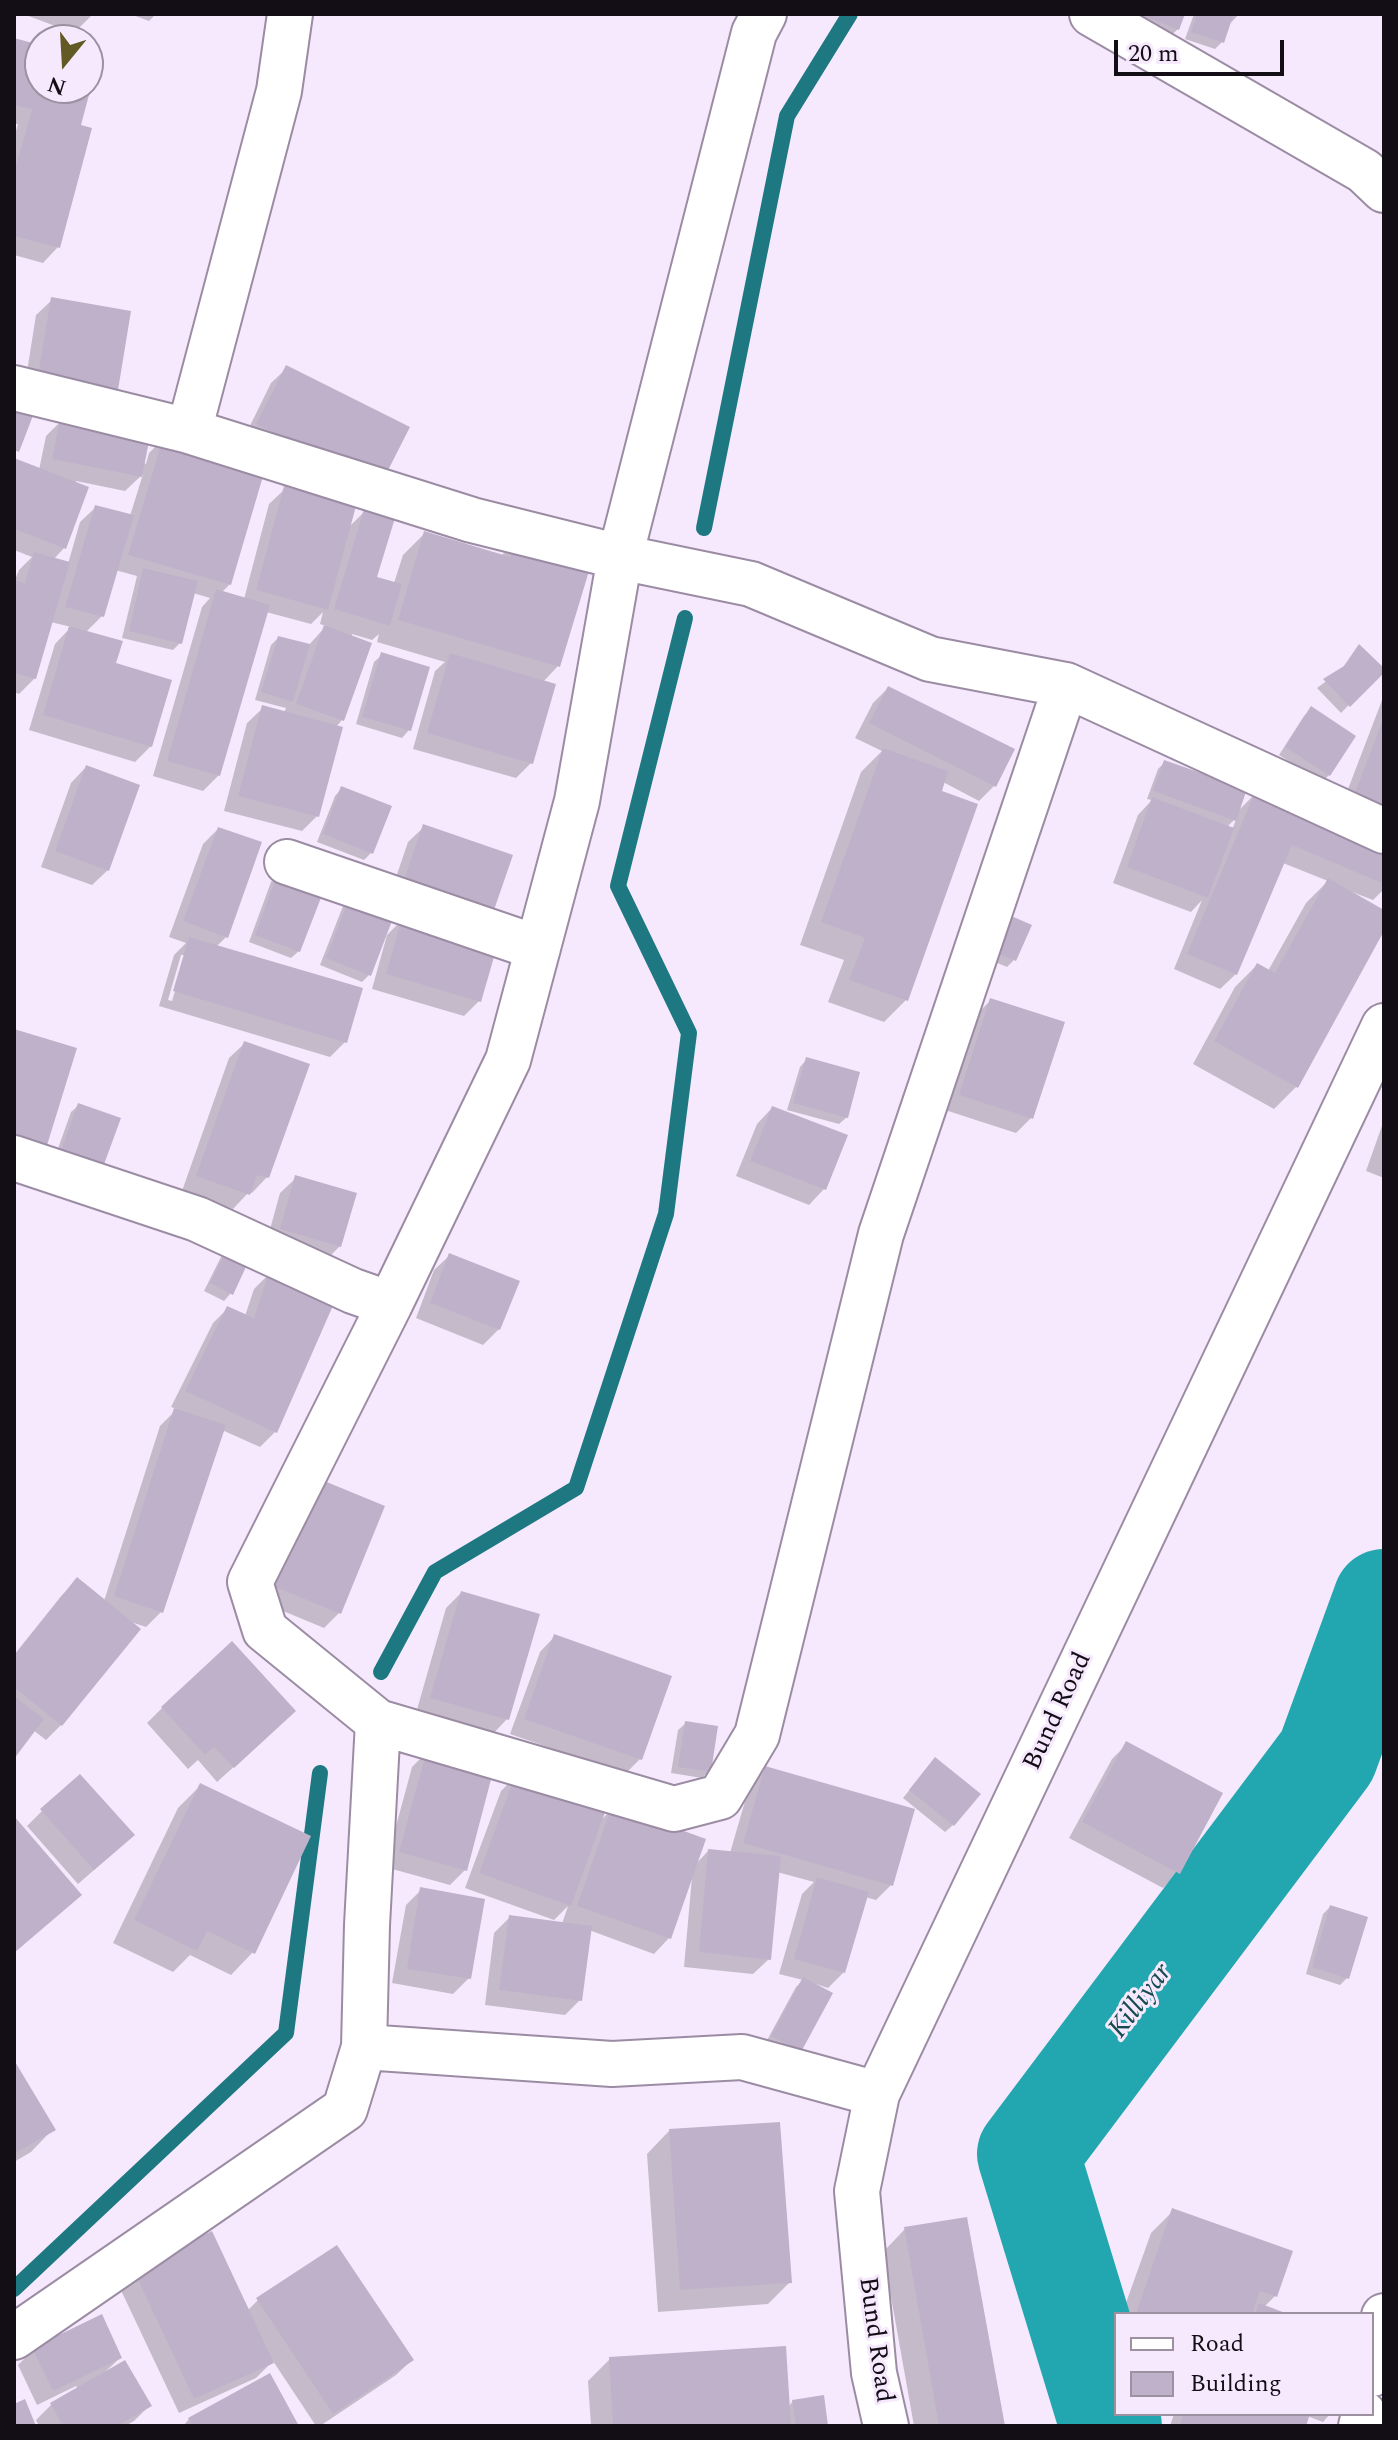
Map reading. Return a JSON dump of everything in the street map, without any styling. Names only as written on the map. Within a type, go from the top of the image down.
[{"type":"street","points":[[189,431],[279,91],[290,14]]},
{"type":"street","points":[[764,14],[754,33],[620,557],[577,801],[508,1060],[250,1582],[265,1630],[378,1722],[674,1809],[720,1797],[757,1735],[881,1234],[1066,685]]},
{"type":"street","points":[[1092,14],[1364,171],[1384,190]]},
{"type":"street","points":[[14,388],[189,431],[472,520],[620,557],[751,584],[930,659],[1066,685],[1384,831]]},
{"type":"street","points":[[287,862],[538,948]]},
{"type":"street","name":"Bund Road","points":[[886,2426],[874,2373],[857,2191],[877,2094],[1384,1026]]},
{"type":"street","points":[[14,1158],[197,1219],[353,1291],[390,1304]]},
{"type":"street","points":[[14,2337],[345,2109],[364,2047],[378,1722]]},
{"type":"street","points":[[364,2047],[612,2064],[742,2057],[877,2094]]},
{"type":"street","points":[[1374,2364],[1384,2316]]},
{"type":"building","points":[[1139,14],[1185,14],[1179,30]]},
{"type":"building","points":[[1197,14],[1233,16],[1224,43],[1191,32]]},
{"type":"building","points":[[14,38],[24,41],[24,104],[87,104],[81,125],[92,128],[60,248],[14,236],[14,173],[32,109],[14,105]]},
{"type":"building","points":[[51,297],[131,311],[117,396],[37,382]]},
{"type":"building","points":[[286,365],[410,427],[380,486],[256,424]]},
{"type":"building","points":[[14,406],[34,413],[19,452],[14,450]]},
{"type":"building","points":[[60,419],[150,436],[142,477],[52,459]]},
{"type":"building","points":[[164,435],[266,466],[231,585],[128,555]]},
{"type":"building","points":[[14,458],[89,487],[66,549],[14,529]]},
{"type":"building","points":[[284,486],[356,506],[328,610],[256,590]]},
{"type":"building","points":[[95,505],[134,515],[104,617],[65,607]]},
{"type":"building","points":[[364,509],[395,518],[377,577],[402,584],[390,626],[334,609]]},
{"type":"building","points":[[424,531],[510,557],[516,538],[592,561],[560,667],[398,620]]},
{"type":"building","points":[[34,552],[70,562],[36,679],[14,673],[14,580],[25,583]]},
{"type":"building","points":[[143,568],[198,581],[182,644],[129,631]]},
{"type":"building","points":[[216,589],[270,605],[220,776],[167,761]]},
{"type":"building","points":[[324,625],[372,643],[344,721],[296,704]]},
{"type":"building","points":[[69,626],[123,641],[116,663],[172,680],[152,747],[43,715]]},
{"type":"building","points":[[278,636],[310,644],[293,702],[261,692]]},
{"type":"building","points":[[1359,644],[1384,668],[1384,673],[1350,707],[1323,679],[1344,666]]},
{"type":"building","points":[[381,652],[430,667],[411,731],[362,717]]},
{"type":"building","points":[[450,653],[556,684],[533,764],[427,733]]},
{"type":"building","points":[[888,686],[1015,749],[996,787],[869,723]]},
{"type":"building","points":[[262,705],[343,727],[319,817],[238,796]]},
{"type":"building","points":[[1311,706],[1356,736],[1330,776],[1285,747]]},
{"type":"building","points":[[1384,717],[1384,806],[1354,795]]},
{"type":"building","points":[[883,748],[948,771],[942,791],[978,804],[908,1001],[849,980],[865,938],[821,922]]},
{"type":"building","points":[[1164,760],[1247,789],[1236,821],[1153,791]]},
{"type":"building","points":[[86,765],[140,785],[109,871],[55,851]]},
{"type":"building","points":[[341,786],[392,806],[373,854],[323,834]]},
{"type":"building","points":[[1255,792],[1384,846],[1384,884],[1292,845],[1237,975],[1187,954]]},
{"type":"building","points":[[1152,797],[1234,828],[1208,898],[1127,867]]},
{"type":"building","points":[[423,824],[513,855],[494,910],[404,880]]},
{"type":"building","points":[[218,827],[262,842],[228,938],[183,921]]},
{"type":"building","points":[[278,872],[324,890],[300,952],[255,935]]},
{"type":"building","points":[[1328,878],[1384,910],[1384,931],[1298,1088],[1214,1041],[1257,963],[1275,973]]},
{"type":"building","points":[[350,896],[395,913],[371,976],[326,958]]},
{"type":"building","points":[[1002,912],[1032,925],[1016,961],[987,949]]},
{"type":"building","points":[[403,915],[498,943],[481,1002],[386,974]]},
{"type":"building","points":[[189,937],[363,988],[347,1043],[173,991]]},
{"type":"building","points":[[990,998],[1065,1022],[1033,1119],[959,1095]]},
{"type":"building","points":[[14,1029],[77,1048],[44,1155],[14,1146]]},
{"type":"building","points":[[244,1041],[310,1064],[269,1178],[257,1175],[250,1195],[196,1176]]},
{"type":"building","points":[[806,1057],[860,1072],[848,1118],[793,1103]]},
{"type":"building","points":[[78,1103],[121,1118],[99,1178],[56,1164]]},
{"type":"building","points":[[772,1106],[848,1135],[826,1190],[750,1161]]},
{"type":"building","points":[[295,1175],[357,1193],[341,1247],[280,1229]]},
{"type":"building","points":[[229,1245],[251,1256],[233,1295],[210,1283]]},
{"type":"building","points":[[449,1253],[520,1281],[500,1330],[430,1303]]},
{"type":"building","points":[[269,1272],[335,1301],[277,1433],[185,1391],[227,1306],[254,1318]]},
{"type":"building","points":[[174,1408],[226,1425],[163,1613],[114,1596]]},
{"type":"building","points":[[317,1478],[385,1506],[341,1614],[273,1586]]},
{"type":"building","points":[[77,1577],[141,1629],[62,1726],[14,1687],[14,1656]]},
{"type":"building","points":[[461,1591],[540,1614],[509,1720],[430,1698]]},
{"type":"building","points":[[554,1634],[672,1676],[642,1760],[524,1719]]},
{"type":"building","points":[[232,1641],[296,1711],[234,1768],[214,1747],[205,1755],[161,1707]]},
{"type":"building","points":[[14,1696],[44,1719],[14,1759]]},
{"type":"building","points":[[685,1721],[718,1726],[711,1772],[678,1767]]},
{"type":"building","points":[[1126,1741],[1223,1793],[1180,1874],[1082,1822]]},
{"type":"building","points":[[427,1750],[494,1768],[467,1871],[399,1852]]},
{"type":"building","points":[[935,1757],[981,1794],[954,1826],[909,1790]]},
{"type":"building","points":[[765,1766],[915,1809],[893,1886],[743,1843]]},
{"type":"building","points":[[516,1773],[607,1807],[571,1906],[479,1873]]},
{"type":"building","points":[[80,1774],[135,1835],[94,1870],[40,1809]]},
{"type":"building","points":[[200,1783],[311,1836],[255,1954],[207,1931],[197,1951],[134,1920]]},
{"type":"building","points":[[612,1805],[706,1839],[671,1939],[577,1906]]},
{"type":"building","points":[[14,1816],[82,1895],[14,1953]]},
{"type":"building","points":[[708,1849],[781,1856],[771,1960],[699,1952]]},
{"type":"building","points":[[817,1877],[869,1892],[845,1973],[794,1959]]},
{"type":"building","points":[[420,1887],[485,1899],[471,1979],[407,1969]]},
{"type":"building","points":[[1330,1905],[1368,1917],[1349,1979],[1312,1967]]},
{"type":"building","points":[[509,1915],[592,1926],[582,2001],[499,1990]]},
{"type":"building","points":[[803,1977],[833,1993],[801,2052],[771,2036]]},
{"type":"building","points":[[14,2060],[56,2130],[14,2154]]},
{"type":"building","points":[[780,2122],[792,2283],[680,2290],[669,2129]]},
{"type":"building","points":[[1172,2208],[1293,2251],[1277,2297],[1260,2291],[1253,2312],[1137,2312]]},
{"type":"building","points":[[967,2217],[1005,2426],[939,2426],[904,2227]]},
{"type":"building","points":[[212,2231],[274,2363],[194,2399],[132,2267]]},
{"type":"building","points":[[337,2245],[414,2360],[333,2414],[256,2298]]},
{"type":"building","points":[[1259,2303],[1283,2312],[1256,2312]]},
{"type":"building","points":[[102,2314],[122,2358],[53,2391],[32,2348]]},
{"type":"building","points":[[786,2346],[791,2426],[613,2426],[609,2357]]},
{"type":"building","points":[[125,2360],[152,2406],[117,2426],[63,2426],[50,2403]]},
{"type":"building","points":[[270,2373],[299,2426],[193,2426],[188,2418]]},
{"type":"building","points":[[824,2395],[828,2426],[796,2426],[792,2400]]},
{"type":"building","points":[[25,2399],[36,2426],[14,2426],[14,2404]]},
{"type":"building","points":[[1182,2416],[1309,2416],[1306,2426],[1180,2426]]},
{"type":"waterway","points":[[704,528],[787,116],[850,14]]},
{"type":"waterway","points":[[381,1672],[435,1572],[576,1488],[666,1214],[689,1033],[618,886],[685,618]]},
{"type":"waterway","name":"Killiyar","points":[[1111,2426],[1028,2154],[1327,1756],[1384,1600]]},
{"type":"waterway","points":[[14,2289],[286,2033],[320,1773]]}]
